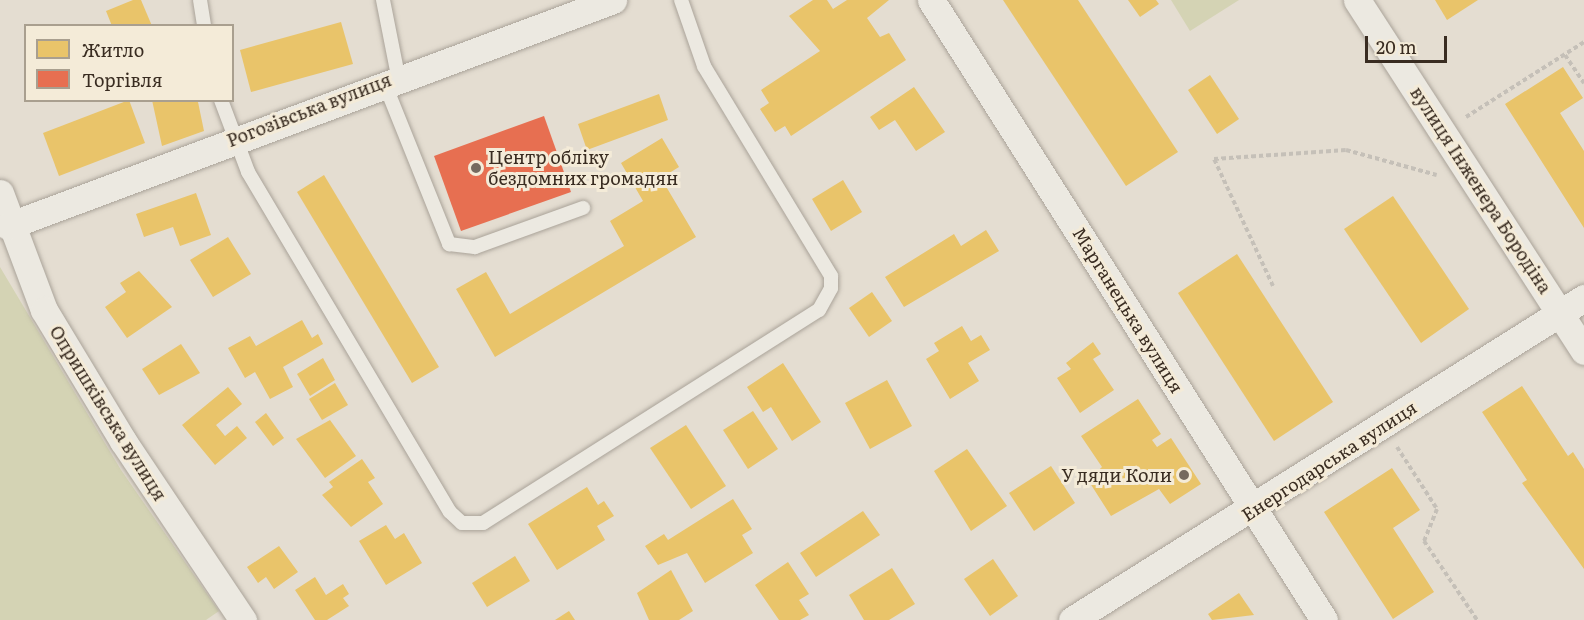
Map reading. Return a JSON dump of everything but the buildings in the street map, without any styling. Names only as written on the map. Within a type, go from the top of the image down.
[{"type":"street","name":"Рогозівська вулиця","points":[[8,226],[391,79],[613,0]]},
{"type":"street","name":"Марганецька вулиця","points":[[932,0],[1324,620]]},
{"type":"street","name":"вулиця Інженера Бородіна","points":[[1357,0],[1445,130],[1584,351]]},
{"type":"street","name":"Опришківська вулиця","points":[[0,193],[8,226],[44,310],[123,441],[243,620]]},
{"type":"street","name":"Енергодарська вулиця","points":[[1072,620],[1254,509],[1584,298]]},
{"type":"lane","points":[[200,0],[204,24]]},
{"type":"lane","points":[[383,0],[391,79],[449,244],[475,247],[583,208]]},
{"type":"lane","points":[[222,102],[233,139],[450,512],[462,523],[483,523],[819,310],[831,288],[831,276],[704,66],[681,0]]},
{"type":"path","points":[[1445,130],[1584,42]]},
{"type":"path","points":[[1564,54],[1584,83]]},
{"type":"path","points":[[1273,286],[1214,159],[1346,150],[1442,176]]},
{"type":"path","points":[[1391,438],[1437,509],[1424,541],[1475,619]]},
{"type":"green space","points":[[1171,0],[1239,0],[1190,31]]},
{"type":"green space","points":[[0,267],[121,470],[219,611],[206,620],[0,620]]},
{"type":"place","name":"Центр обліку бездомних громадян","points":[[476,168]]},
{"type":"place","name":"У дяди Коли","points":[[1184,475]]}]
